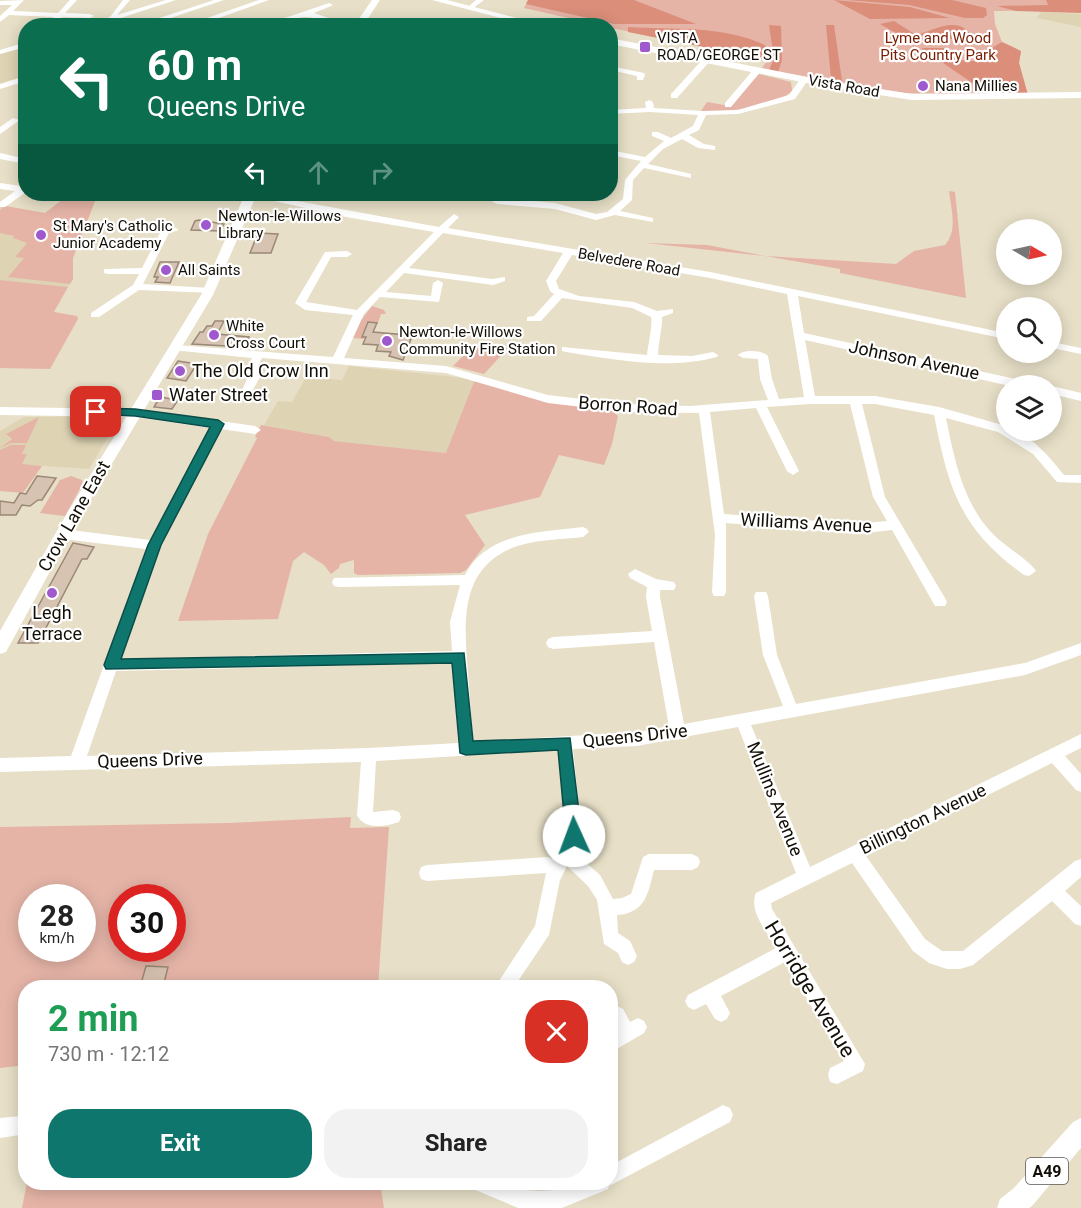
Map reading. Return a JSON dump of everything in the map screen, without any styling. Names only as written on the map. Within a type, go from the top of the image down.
[{"type":"main road","points":[[364,18],[376,0]]},
{"type":"main road","points":[[436,0],[511,18]]},
{"type":"main road","name":"Vista Road","points":[[618,43],[804,80],[930,98],[1081,95]]},
{"type":"main road","name":"Crow Lane East","points":[[0,647],[63,534],[210,291],[247,201]]},
{"type":"main road","name":"A49","points":[[1009,1208],[1023,1197],[1081,1130]]},
{"type":"street","points":[[59,16],[74,0]]},
{"type":"street","points":[[113,18],[113,15],[127,0]]},
{"type":"street","points":[[113,18],[173,0]]},
{"type":"street","points":[[191,0],[217,16]]},
{"type":"street","points":[[163,18],[221,0]]},
{"type":"street","points":[[211,18],[266,0]]},
{"type":"street","points":[[470,8],[481,0]]},
{"type":"street","points":[[0,3],[20,1]]},
{"type":"street","points":[[0,20],[20,1]]},
{"type":"street","points":[[294,18],[329,5]]},
{"type":"street","points":[[8,13],[90,16]]},
{"type":"street","points":[[308,13],[323,18]]},
{"type":"street","points":[[0,52],[18,46]]},
{"type":"street","points":[[674,96],[706,61]]},
{"type":"street","points":[[618,70],[641,75],[640,78]]},
{"type":"street","points":[[728,105],[757,71]]},
{"type":"street","points":[[618,111],[650,106],[738,118],[792,98],[804,80]]},
{"type":"street","points":[[497,201],[555,206],[591,216],[606,216],[627,200],[629,180],[645,162],[670,141],[698,126],[703,113]]},
{"type":"street","points":[[0,131],[18,123]]},
{"type":"street","points":[[655,134],[670,141]]},
{"type":"street","points":[[682,135],[701,146],[712,148]]},
{"type":"street","points":[[618,154],[688,176]]},
{"type":"street","points":[[0,156],[18,160]]},
{"type":"street","points":[[0,186],[18,188]]},
{"type":"street","points":[[2,205],[18,193]]},
{"type":"street","name":"Belvedere Road","points":[[284,201],[346,214],[569,251],[792,292],[996,334]]},
{"type":"street","points":[[614,212],[650,220]]},
{"type":"street","points":[[338,226],[346,214]]},
{"type":"street","points":[[337,361],[350,327],[359,313],[454,217]]},
{"type":"street","points":[[95,315],[137,287],[170,230],[129,229],[125,228],[127,223]]},
{"type":"street","points":[[569,251],[552,281],[554,289],[560,294],[644,309],[656,315],[669,311]]},
{"type":"street","points":[[347,254],[324,254],[300,303],[309,308],[359,313]]},
{"type":"street","points":[[107,271],[120,267],[146,271]]},
{"type":"street","points":[[403,270],[495,284]]},
{"type":"street","points":[[377,294],[435,300],[438,283]]},
{"type":"street","points":[[137,287],[210,291]]},
{"type":"street","points":[[792,292],[810,400]]},
{"type":"street","points":[[536,319],[560,294]]},
{"type":"street","points":[[652,358],[654,332],[658,323],[656,315]]},
{"type":"street","name":"Johnson Avenue","points":[[798,335],[996,379]]},
{"type":"street","points":[[1062,347],[1081,351]]},
{"type":"street","name":"Borron Road","points":[[176,348],[446,370],[548,399],[624,408],[704,409],[774,402],[855,399],[939,411],[985,422],[1014,435],[1037,451],[1061,479],[1081,479]]},
{"type":"street","points":[[565,349],[620,357],[692,359],[713,355]]},
{"type":"street","points":[[743,355],[762,353],[766,379],[774,402]]},
{"type":"street","points":[[231,392],[244,397],[255,377],[252,368],[259,354]]},
{"type":"street","points":[[1062,392],[1081,397]]},
{"type":"street","points":[[855,399],[873,480],[894,525],[940,603]]},
{"type":"street","points":[[760,404],[793,471]]},
{"type":"street","points":[[704,409],[719,518],[721,545],[718,592]]},
{"type":"street","points":[[0,411],[135,412],[255,430]]},
{"type":"street","points":[[939,411],[957,479],[973,520],[982,532],[1029,571]]},
{"type":"street","points":[[77,762],[154,545],[218,424]]},
{"type":"street","name":"Williams Avenue","points":[[719,518],[857,529],[894,525]]},
{"type":"street","points":[[466,748],[458,622],[469,580],[483,558],[504,545],[583,532]]},
{"type":"street","points":[[63,534],[154,545]]},
{"type":"street","points":[[635,574],[654,584],[669,586]]},
{"type":"street","points":[[346,577],[469,580]]},
{"type":"street","points":[[654,584],[653,597],[678,734]]},
{"type":"street","points":[[761,596],[770,655],[792,712]]},
{"type":"street","points":[[553,643],[660,636]]},
{"type":"street","name":"Queens Drive","points":[[0,765],[369,755],[678,734],[1025,669],[1081,649]]},
{"type":"street","points":[[111,665],[459,657]]},
{"type":"street","name":"Mullins Avenue","points":[[743,722],[806,877]]},
{"type":"street","name":"Billington Avenue","points":[[766,896],[1081,741]]},
{"type":"street","points":[[509,980],[543,929],[548,896],[574,829],[565,743]]},
{"type":"street","points":[[1054,754],[1081,785]]},
{"type":"street","points":[[369,755],[365,815],[371,819],[393,818]]},
{"type":"street","points":[[855,853],[919,945],[929,954],[948,962],[967,958],[1081,867]]},
{"type":"street","points":[[426,873],[548,865],[561,861],[596,879],[609,908],[610,938],[624,947],[628,956]]},
{"type":"street","points":[[609,908],[629,905],[638,899],[643,891],[649,862],[692,862]]},
{"type":"street","points":[[1052,890],[1081,918]]},
{"type":"street","name":"Horridge Avenue","points":[[766,896],[761,903],[762,907],[856,1064],[837,1075]]},
{"type":"street","points":[[720,1013],[702,997],[788,951]]},
{"type":"street","points":[[618,1016],[632,1030],[618,1039]]},
{"type":"street","points":[[618,1173],[723,1114]]},
{"type":"street","points":[[0,1128],[18,1126]]},
{"type":"street","points":[[491,1190],[509,1204],[549,1203],[576,1196],[587,1190]]},
{"type":"shaded area","points":[[528,0],[634,0],[696,24],[618,24],[618,18],[588,18],[526,4]]},
{"type":"shaded area","points":[[834,0],[910,7],[950,18],[870,19]]},
{"type":"shaded area","points":[[847,0],[952,0],[986,8],[987,15],[983,18],[965,18],[909,5]]},
{"type":"shaded area","points":[[1046,0],[1081,0],[1081,13],[1016,11],[997,6],[1048,5]]},
{"type":"shaded area","points":[[1041,12],[1081,14],[1081,27],[1037,18]]},
{"type":"shaded area","points":[[894,21],[916,35],[953,25],[960,26],[972,37],[934,41],[917,40],[903,36],[880,24]]},
{"type":"shaded area","points":[[769,25],[781,26],[782,60],[778,72],[769,70],[774,59]]},
{"type":"shaded area","points":[[826,25],[834,25],[842,81],[831,79]]},
{"type":"shaded area","points":[[628,27],[715,31],[732,34],[765,45],[768,60],[628,32]]},
{"type":"shaded area","points":[[1002,42],[1021,51],[1019,63],[1028,95],[990,95],[921,48],[946,48],[958,60],[984,62],[990,56],[990,49]]},
{"type":"shaded area","points":[[18,49],[18,78],[0,84],[0,54]]},
{"type":"shaded area","name":"St Mary's Catholic Junior Academy","points":[[61,201],[95,201],[73,258],[73,279],[68,287],[0,280],[0,205],[45,213]]},
{"type":"shaded area","points":[[349,366],[475,379],[447,453],[334,441],[329,437],[261,425],[264,425],[278,401],[292,402],[306,377],[342,380]]},
{"type":"shaded area","points":[[108,416],[114,419],[115,425],[89,469],[0,463],[0,431],[24,417]]},
{"type":"green space","name":"Lyme and Wood Pits Country Park","points":[[528,0],[1081,0],[1081,10],[994,11],[995,24],[1002,42],[1021,51],[1019,63],[1028,95],[905,93],[761,69],[768,60],[618,29],[618,18],[568,18],[524,8]]},
{"type":"green space","points":[[759,74],[791,82],[792,91],[784,97],[761,105],[736,110],[701,111],[707,102],[730,106]]},
{"type":"green space","points":[[949,191],[955,192],[966,298],[840,273],[840,269],[765,256],[896,264],[914,251],[945,245],[953,226]]},
{"type":"green space","name":"St Mary's Catholic Junior Academy","points":[[61,201],[95,201],[73,258],[73,279],[70,284],[8,277],[24,258],[15,257],[27,243],[13,238],[14,236],[0,233],[0,210],[5,206],[45,213]]},
{"type":"green space","points":[[646,243],[707,245],[765,256]]},
{"type":"green space","points":[[0,280],[68,287],[54,312],[77,316],[78,319],[50,369],[0,368]]},
{"type":"green space","points":[[372,306],[384,310],[386,314],[381,314],[378,323],[367,322],[362,336],[365,337],[364,339],[352,338],[359,323]]},
{"type":"green space","points":[[473,346],[493,354],[509,347],[484,374],[453,366]]},
{"type":"green space","points":[[475,379],[610,409],[618,416],[612,444],[604,465],[559,455],[540,497],[465,515],[485,545],[466,570],[460,573],[358,575],[354,573],[354,560],[340,564],[339,568],[331,574],[324,565],[304,552],[293,561],[278,619],[178,621],[208,534],[257,438],[255,437],[261,425],[329,437],[334,441],[446,453]]},
{"type":"green space","points":[[39,417],[27,443],[11,443],[0,448],[12,439],[6,434]]},
{"type":"green space","points":[[11,445],[26,445],[22,454],[27,454],[22,464],[42,466],[23,493],[0,491],[0,450]]},
{"type":"green space","points":[[71,476],[82,480],[83,483],[65,516],[40,513],[60,480]]},
{"type":"green space","points":[[351,817],[350,828],[389,827],[378,980],[18,980],[18,1066],[0,1068],[0,827],[228,823]]},
{"type":"green space","points":[[25,1190],[381,1190],[384,1208],[22,1208]]},
{"type":"building","name":"Newton-le-Willows Library","points":[[195,221],[224,224],[220,231],[191,230]]},
{"type":"building","points":[[258,233],[278,234],[271,253],[250,253]]},
{"type":"building","name":"All Saints","points":[[160,262],[179,262],[170,283],[155,282],[158,277],[154,277]]},
{"type":"building","name":"White Cross Court","points":[[215,321],[224,321],[217,334],[249,337],[244,347],[192,344],[200,332],[203,332],[207,326],[212,326]]},
{"type":"building","name":"Newton-le-Willows Community Fire Station","points":[[368,322],[377,323],[373,332],[407,335],[406,338],[411,339],[403,360],[389,356],[391,352],[376,351],[378,345],[363,344],[366,337],[362,337]]},
{"type":"building","name":"The Old Crow Inn","points":[[178,361],[197,364],[186,381],[167,378]]},
{"type":"building","points":[[160,397],[178,400],[172,409],[154,407]]},
{"type":"building","points":[[37,476],[56,478],[42,500],[30,506],[22,505],[16,515],[0,515],[0,501],[14,503],[20,493],[26,494]]},
{"type":"building","name":"Legh Terrace","points":[[73,543],[94,547],[87,559],[82,559],[38,643],[18,643]]},
{"type":"building","points":[[146,966],[168,967],[165,980],[142,980]]},
{"type":"place","name":"VISTA ROAD/GEORGE ST","points":[[645,47]]},
{"type":"place","name":"Nana Millies","points":[[923,86]]},
{"type":"place","name":"Newton-le-Willows Library","points":[[206,225]]},
{"type":"place","name":"St Mary's Catholic Junior Academy","points":[[41,235]]},
{"type":"place","name":"All Saints","points":[[166,270]]},
{"type":"place","name":"White Cross Court","points":[[214,335]]},
{"type":"place","name":"Newton-le-Willows Community Fire Station","points":[[387,341]]},
{"type":"place","name":"The Old Crow Inn","points":[[180,371]]},
{"type":"place","name":"Water Street","points":[[157,395]]},
{"type":"place","name":"Legh Terrace","points":[[52,593]]},
{"type":"route","points":[[96,412],[135,412],[218,424],[154,545],[111,665],[459,657],[466,748],[565,743],[574,836]]}]
